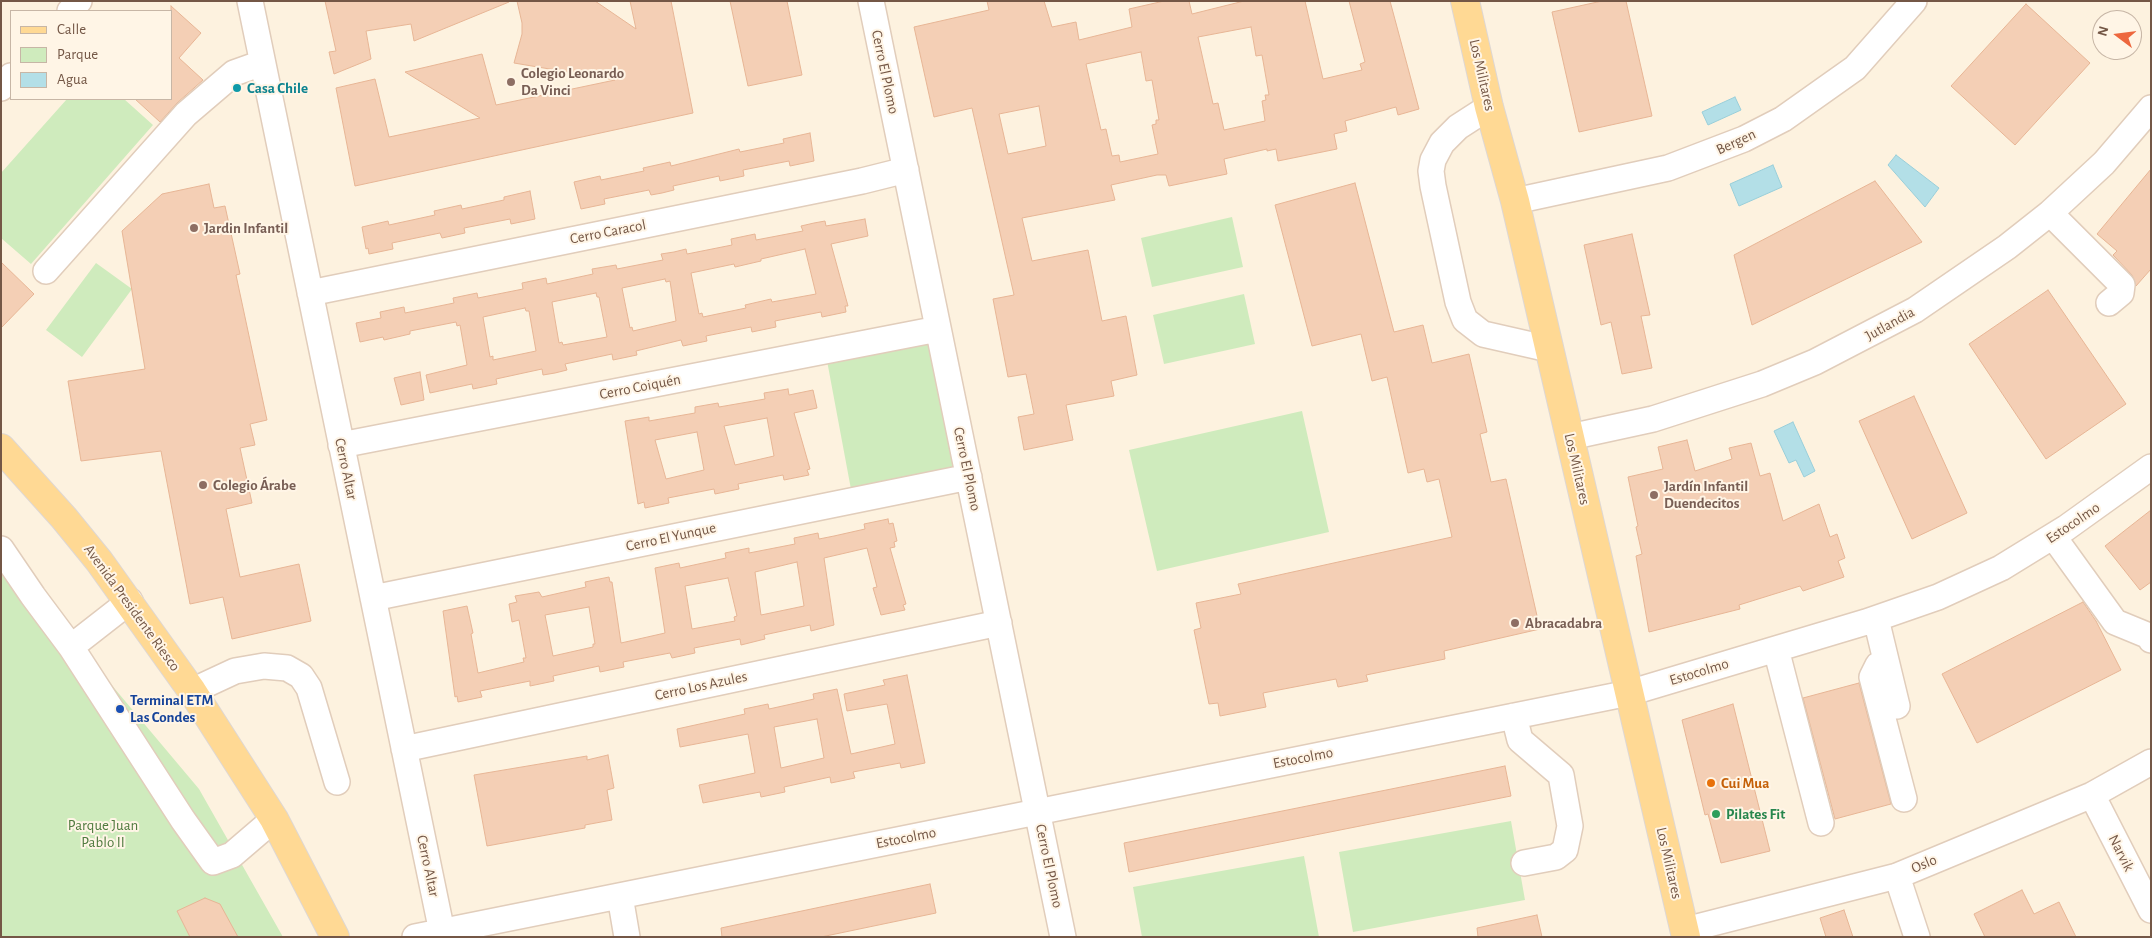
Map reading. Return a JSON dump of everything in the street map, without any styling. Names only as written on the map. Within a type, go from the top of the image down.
[{"type":"main road","name":"Los Militares","points":[[1465,1],[1489,107],[1515,201],[1686,934]]},
{"type":"main road","name":"Avenida Presidente Riesco","points":[[1,448],[64,518],[130,602],[192,691],[274,819],[335,937]]},
{"type":"street","name":"Cerro Altar","points":[[250,1],[442,934]]},
{"type":"street","name":"Cerro El Plomo","points":[[871,1],[1063,937]]},
{"type":"street","name":"Bergen","points":[[1515,201],[1668,168],[1744,140],[1783,119],[1855,68],[1914,1]]},
{"type":"street","points":[[46,271],[186,114],[234,73],[262,63]]},
{"type":"street","points":[[1,88],[10,77]]},
{"type":"street","points":[[1489,107],[1458,127],[1442,143],[1433,160],[1431,171],[1458,302],[1465,320],[1482,334],[1549,349]]},
{"type":"street","name":"Jutlandia","points":[[1570,437],[1653,419],[1708,403],[1815,362],[1915,310],[2007,248],[2050,213],[2104,164],[2151,108]]},
{"type":"street","name":"Cerro Caracol","points":[[310,293],[853,183],[906,170]]},
{"type":"street","points":[[2050,213],[2122,285],[2121,293],[2109,303]]},
{"type":"street","name":"Cerro Coiquén","points":[[341,446],[938,329]]},
{"type":"street","name":"Estocolmo","points":[[415,937],[442,934],[620,896],[1629,693],[1876,619],[1938,597],[2001,568],[2120,491],[2151,467]]},
{"type":"street","name":"Cerro El Yunque","points":[[373,598],[968,476]]},
{"type":"street","points":[[2053,536],[2115,622],[2149,636],[2151,640]]},
{"type":"street","points":[[1,549],[71,647],[183,820],[213,862],[232,855],[274,819]]},
{"type":"street","points":[[71,647],[130,602]]},
{"type":"street","points":[[1876,619],[1897,706]]},
{"type":"street","name":"Cerro Los Azules","points":[[404,749],[999,623]]},
{"type":"street","points":[[1776,649],[1821,823]]},
{"type":"street","points":[[1886,661],[1878,665],[1872,677],[1904,799]]},
{"type":"street","points":[[192,691],[235,671],[264,666],[287,668],[302,676],[309,688],[337,782]]},
{"type":"street","points":[[1514,716],[1520,740],[1562,775],[1570,826],[1565,850],[1556,857],[1524,863]]},
{"type":"street","name":"Oslo","points":[[1686,934],[1898,876],[2092,795],[2151,762]]},
{"type":"street","name":"Narvik","points":[[2092,795],[2151,910]]},
{"type":"street","points":[[1898,876],[1917,937]]},
{"type":"street","points":[[620,896],[627,937]]},
{"type":"green space","points":[[66,100],[125,100],[153,125],[31,264],[1,238],[1,173]]},
{"type":"green space","points":[[1232,217],[1243,267],[1152,287],[1141,238]]},
{"type":"green space","points":[[96,263],[132,289],[82,357],[46,330]]},
{"type":"green space","points":[[1244,294],[1255,344],[1164,364],[1153,315]]},
{"type":"green space","points":[[938,329],[969,477],[853,500],[825,350]]},
{"type":"green space","points":[[1302,411],[1329,532],[1157,571],[1129,450]]},
{"type":"green space","name":"Parque Juan Pablo II","points":[[4,557],[199,789],[283,937],[1,937],[1,560]]},
{"type":"green space","points":[[1511,821],[1525,900],[1353,932],[1339,852]]},
{"type":"green space","points":[[1304,856],[1319,937],[1142,937],[1133,887]]},
{"type":"water","points":[[1735,97],[1741,110],[1708,125],[1702,112]]},
{"type":"water","points":[[1896,155],[1939,188],[1925,207],[1888,165]]},
{"type":"water","points":[[1773,165],[1782,187],[1739,206],[1730,184]]},
{"type":"water","points":[[1793,422],[1815,471],[1804,477],[1796,460],[1789,463],[1774,431]]},
{"type":"building","points":[[325,1],[509,2],[414,41],[411,24],[366,31],[371,59],[334,74],[329,52],[336,51]]},
{"type":"building","points":[[517,1],[595,1],[636,29],[630,1],[671,1],[693,113],[355,186],[336,88],[375,79],[389,137],[480,118],[405,72],[482,54],[496,105],[615,80],[514,63],[522,34],[522,23]]},
{"type":"building","points":[[730,1],[787,1],[802,75],[748,86]]},
{"type":"building","points":[[987,1],[1044,1],[1052,27],[1076,22],[1079,40],[1132,27],[1129,9],[1164,1],[1189,1],[1192,14],[1244,1],[1305,1],[1323,79],[1362,70],[1360,64],[1365,62],[1349,1],[1390,1],[1419,109],[1398,115],[1396,107],[1345,121],[1347,131],[1334,134],[1337,149],[1278,161],[1276,149],[1267,151],[1267,149],[1224,159],[1227,174],[1169,186],[1166,175],[1157,175],[1111,185],[1115,200],[1022,218],[1032,261],[1088,250],[1102,321],[1126,316],[1137,375],[1111,381],[1114,396],[1066,405],[1073,440],[1024,450],[1018,417],[1034,414],[1026,374],[1008,377],[993,299],[1014,295],[972,108],[934,117],[914,27],[989,10]],"holes":[[[1251,27],[1256,56],[1262,55],[1269,95],[1265,95],[1266,100],[1262,101],[1265,121],[1224,130],[1218,103],[1213,104],[1198,37]],[[1141,52],[1146,81],[1152,80],[1159,120],[1156,120],[1156,124],[1152,125],[1158,154],[1120,162],[1119,155],[1112,156],[1106,129],[1101,130],[1086,64]],[[1039,106],[1046,146],[1008,154],[999,114]]]},
{"type":"building","points":[[1602,1],[1626,1],[1652,116],[1579,132],[1552,12]]},
{"type":"building","points":[[2026,4],[2090,63],[2015,145],[1951,86]]},
{"type":"building","points":[[171,6],[201,33],[179,58],[203,80],[177,103],[160,122],[136,100],[172,100]]},
{"type":"building","points":[[810,133],[814,161],[790,166],[789,161],[743,170],[744,176],[720,181],[719,176],[673,186],[674,190],[662,193],[651,195],[649,190],[604,199],[605,204],[581,209],[574,182],[600,176],[601,180],[644,171],[643,168],[670,162],[671,166],[739,149],[740,152],[784,143],[783,139]]},
{"type":"building","points":[[2151,169],[2151,269],[2136,286],[2132,275],[2113,255],[2117,251],[2097,234]]},
{"type":"building","points":[[1875,181],[1922,242],[1752,325],[1734,255]]},
{"type":"building","points":[[1355,183],[1394,332],[1423,325],[1432,363],[1469,354],[1487,432],[1480,434],[1491,482],[1506,479],[1540,629],[1444,651],[1445,659],[1366,675],[1368,681],[1338,687],[1336,679],[1263,693],[1266,707],[1220,716],[1218,703],[1209,704],[1194,630],[1201,628],[1196,603],[1241,594],[1238,584],[1452,537],[1439,479],[1427,482],[1424,469],[1408,473],[1387,377],[1372,381],[1361,334],[1312,346],[1275,205]]},
{"type":"building","points":[[209,184],[214,208],[225,206],[240,274],[236,275],[267,420],[250,424],[255,445],[240,448],[252,503],[226,509],[240,577],[299,564],[311,621],[232,639],[223,597],[190,604],[161,451],[81,461],[68,381],[145,369],[122,231],[162,194]]},
{"type":"building","points":[[530,191],[535,219],[511,224],[510,219],[464,228],[465,233],[442,238],[440,233],[392,243],[393,249],[369,254],[368,248],[366,249],[362,227],[388,221],[389,225],[435,215],[434,211],[461,205],[462,209],[504,200],[504,197]]},
{"type":"building","points":[[865,219],[868,236],[831,244],[848,306],[845,306],[846,312],[822,317],[821,312],[775,321],[776,327],[752,332],[751,327],[706,336],[707,341],[683,346],[681,340],[636,351],[637,355],[613,360],[612,354],[565,364],[567,370],[555,373],[543,375],[542,369],[496,379],[497,384],[473,389],[472,384],[430,393],[426,375],[467,365],[460,325],[457,326],[456,322],[410,331],[410,334],[384,340],[383,337],[360,342],[356,323],[381,318],[380,312],[404,307],[405,313],[454,303],[453,298],[477,293],[478,298],[523,289],[522,283],[546,278],[547,284],[593,274],[592,269],[616,265],[617,269],[663,260],[661,254],[686,249],[687,254],[732,245],[731,239],[755,234],[756,240],[803,231],[801,226],[814,223],[825,221],[826,226]],"holes":[[[805,249],[816,294],[772,302],[771,299],[745,305],[746,308],[703,317],[702,313],[699,314],[691,273],[734,264],[735,267],[761,261],[761,259]],[[665,279],[666,282],[670,281],[676,321],[633,331],[632,327],[630,328],[622,288]],[[596,293],[597,297],[599,297],[607,337],[563,345],[562,342],[559,343],[552,302]],[[525,308],[526,311],[529,311],[536,351],[493,360],[493,356],[490,357],[483,317]]]},
{"type":"building","points":[[1632,234],[1650,315],[1641,316],[1652,368],[1622,374],[1611,322],[1601,325],[1584,245]]},
{"type":"building","points":[[1,262],[34,294],[1,328]]},
{"type":"building","points":[[2048,290],[2126,404],[2046,459],[1969,344]]},
{"type":"building","points":[[420,372],[424,400],[401,405],[394,378]]},
{"type":"building","points":[[788,389],[789,395],[813,390],[817,408],[794,413],[810,469],[807,470],[809,475],[784,480],[783,475],[738,484],[739,489],[715,494],[714,489],[668,498],[669,503],[645,508],[644,502],[638,504],[625,421],[649,417],[649,421],[695,413],[695,407],[718,403],[719,407],[765,399],[764,393]],"holes":[[[767,418],[774,456],[735,465],[724,426]],[[697,432],[704,470],[666,479],[655,440]]]},
{"type":"building","points":[[1914,396],[1967,513],[1912,539],[1859,421]]},
{"type":"building","points":[[1687,440],[1695,471],[1732,459],[1729,448],[1751,443],[1760,476],[1770,473],[1783,521],[1819,504],[1830,537],[1837,534],[1845,558],[1838,561],[1844,577],[1803,591],[1800,586],[1739,605],[1740,609],[1649,632],[1636,556],[1642,554],[1628,477],[1663,469],[1658,447]]},
{"type":"building","points":[[2151,510],[2151,582],[2140,590],[2105,546]]},
{"type":"building","points":[[888,519],[889,524],[893,523],[897,541],[894,542],[895,547],[890,548],[906,604],[903,605],[905,610],[881,615],[873,588],[877,587],[867,548],[824,558],[834,625],[811,631],[810,625],[764,635],[765,639],[741,645],[740,639],[694,648],[695,653],[672,658],[670,653],[623,662],[624,667],[600,672],[599,666],[553,676],[554,681],[530,686],[530,681],[480,691],[482,697],[458,702],[457,696],[455,697],[443,611],[467,606],[473,633],[471,634],[478,673],[524,662],[523,658],[526,658],[519,620],[512,622],[509,604],[517,602],[515,596],[539,592],[542,597],[586,587],[585,582],[609,577],[610,582],[612,582],[621,643],[665,633],[655,568],[679,563],[680,568],[726,558],[725,553],[749,548],[749,553],[795,544],[794,538],[818,533],[819,539],[834,536],[865,529],[864,524]],"holes":[[[797,562],[804,606],[761,615],[755,572]],[[728,578],[737,616],[734,617],[735,621],[692,629],[685,586]],[[589,607],[595,644],[593,644],[593,647],[553,656],[545,615]]]},
{"type":"building","points":[[2083,602],[2096,621],[2121,670],[1977,743],[1942,674]]},
{"type":"building","points":[[907,675],[925,763],[901,768],[900,763],[853,772],[855,778],[831,783],[830,777],[784,787],[785,792],[761,797],[760,792],[703,803],[699,785],[755,773],[748,734],[680,747],[677,729],[745,714],[744,709],[768,704],[769,709],[814,699],[813,694],[837,689],[851,754],[895,744],[887,704],[847,711],[844,694],[885,685],[883,680]],"holes":[[[817,719],[824,758],[781,768],[774,727]]]},
{"type":"building","points":[[1859,683],[1891,804],[1835,819],[1803,698]]},
{"type":"building","points":[[1733,704],[1770,851],[1721,863],[1708,814],[1705,815],[1682,720]]},
{"type":"building","points":[[608,755],[614,788],[607,790],[612,820],[585,825],[585,828],[487,846],[474,775],[587,756],[587,760]]},
{"type":"building","points":[[1505,766],[1511,796],[1129,872],[1124,843]]},
{"type":"building","points":[[930,884],[936,913],[821,937],[722,937],[721,928]]},
{"type":"building","points":[[2022,890],[2034,914],[2059,902],[2076,937],[1985,937],[1974,914]]},
{"type":"building","points":[[205,898],[220,904],[238,937],[190,937],[177,911]]},
{"type":"building","points":[[1844,910],[1853,937],[1826,937],[1820,918]]},
{"type":"building","points":[[1537,915],[1542,937],[1478,937],[1477,928]]},
{"type":"place","name":"Colegio Leonardo Da Vinci","points":[[511,82]]},
{"type":"place","name":"Casa Chile","points":[[237,88]]},
{"type":"place","name":"Jardin Infantil","points":[[194,228]]},
{"type":"place","name":"Colegio Árabe","points":[[203,485]]},
{"type":"place","name":"Jardín Infantil Duendecitos","points":[[1654,495]]},
{"type":"place","name":"Abracadabra","points":[[1515,623]]},
{"type":"place","name":"Terminal ETM Las Condes","points":[[120,709]]},
{"type":"place","name":"Cui Mua","points":[[1711,783]]},
{"type":"place","name":"Pilates Fit","points":[[1716,814]]}]
